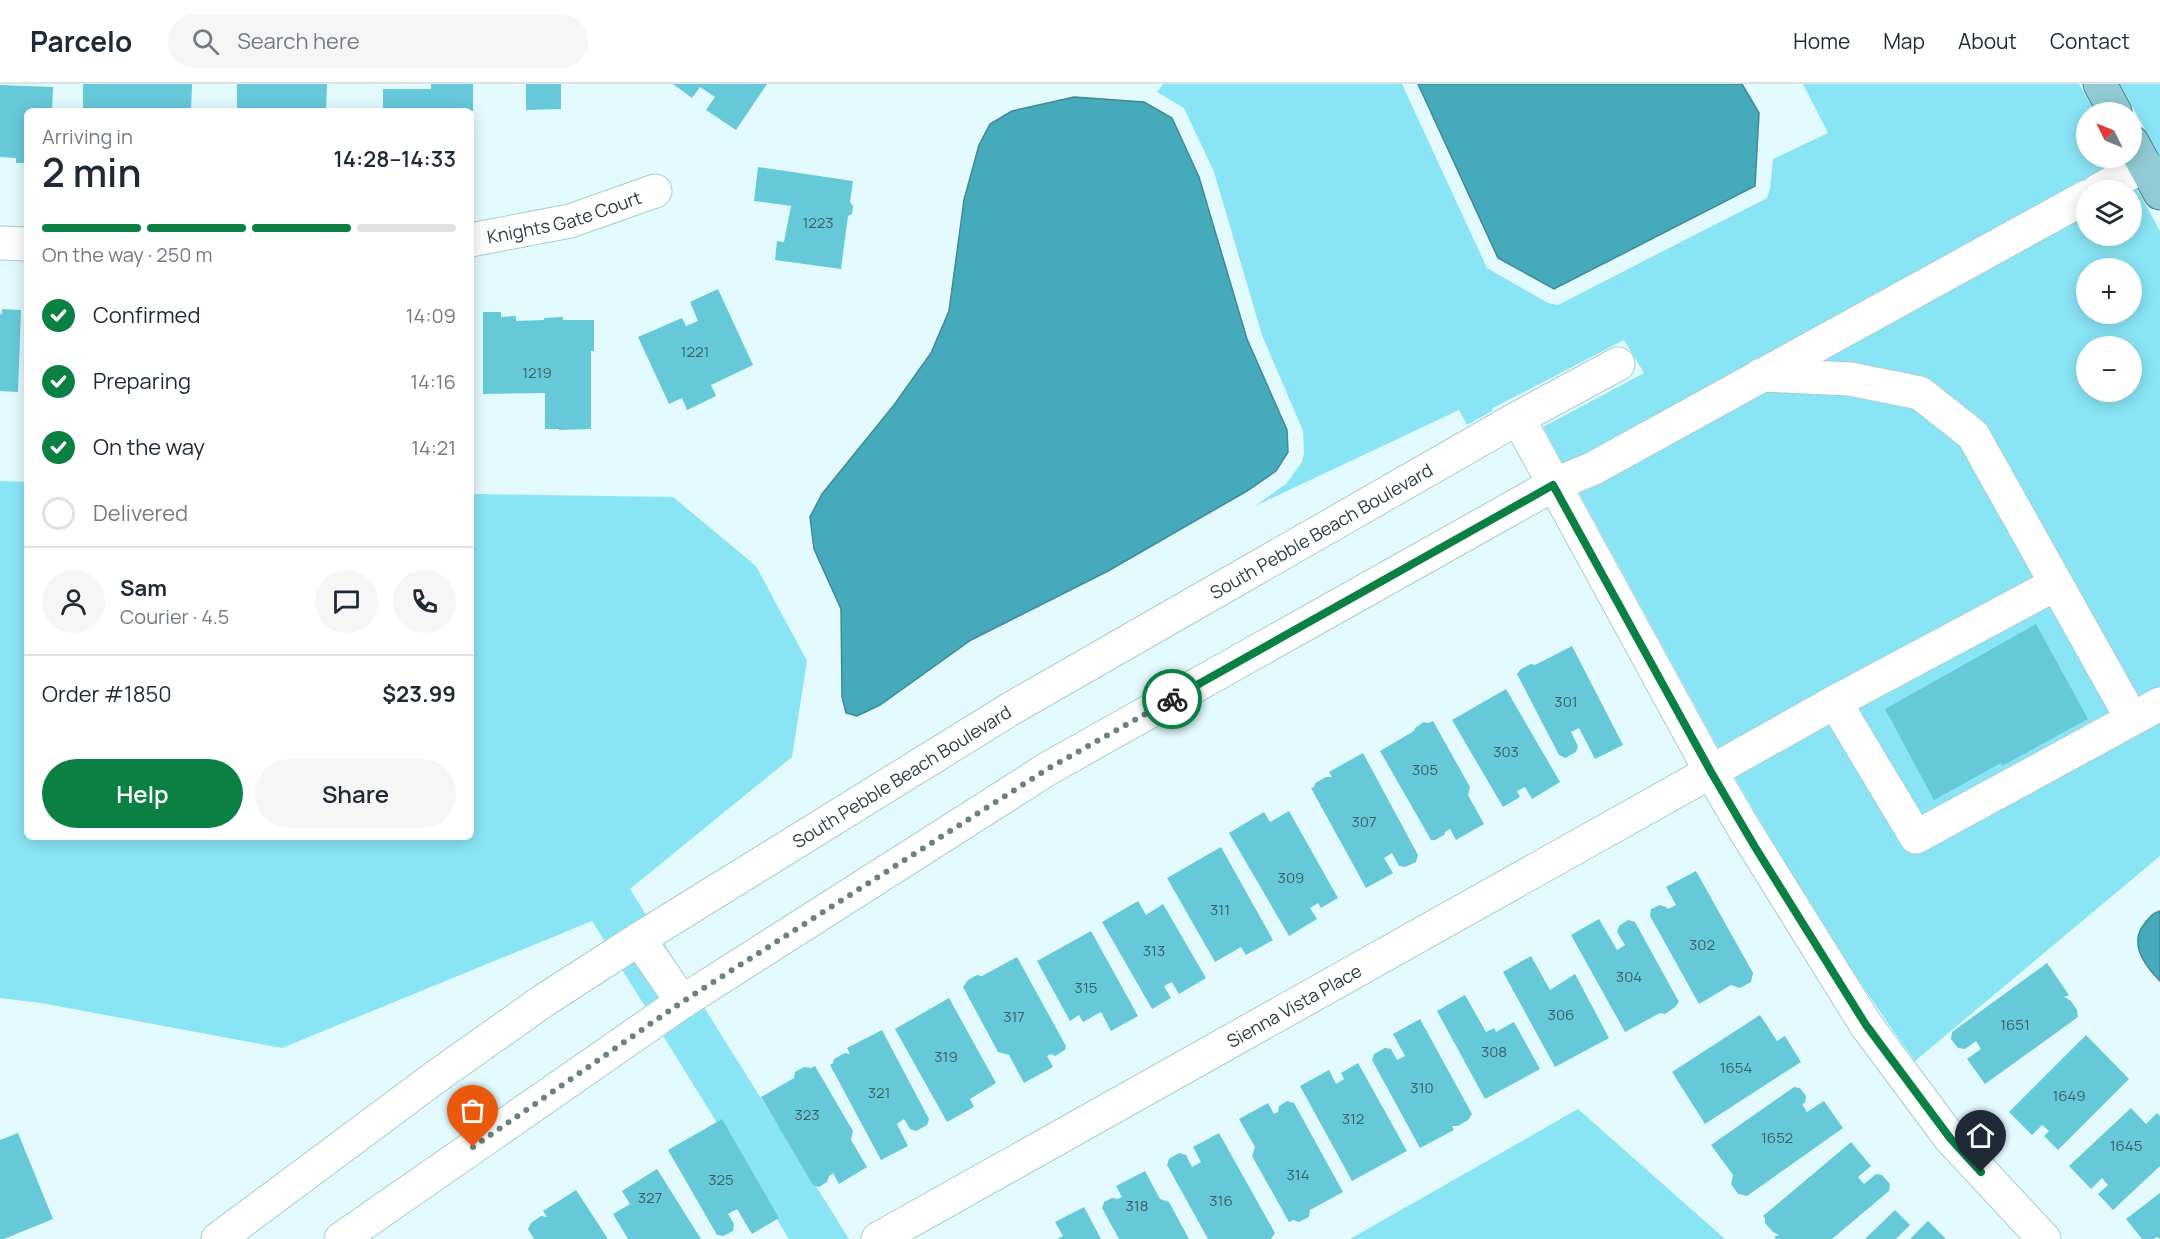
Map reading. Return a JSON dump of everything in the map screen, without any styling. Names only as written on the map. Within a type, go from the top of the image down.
[{"type":"main road","points":[[2100,84],[2110,102]]},
{"type":"main road","points":[[2142,160],[2160,194]]},
{"type":"street","points":[[2110,180],[2122,168]]},
{"type":"street","name":"Knights Gate Court","points":[[474,239],[570,220],[655,191]]},
{"type":"street","points":[[341,1239],[682,1002],[1049,768],[1553,485],[1592,469],[2076,202]]},
{"type":"street","points":[[0,243],[24,244]]},
{"type":"street","name":"South Pebble Beach Boulevard","points":[[219,1239],[543,1001],[639,939],[1012,708],[1518,418],[1618,364]]},
{"type":"street","points":[[1761,375],[1850,379],[1920,393],[1973,435],[2056,584],[2146,712],[1916,837],[1835,702]]},
{"type":"street","points":[[1518,418],[1711,772],[1866,1025],[1950,1138],[2044,1239]]},
{"type":"street","name":"Sienna Vista Place","points":[[878,1239],[1835,702],[2056,584]]},
{"type":"street","points":[[639,939],[682,1002]]},
{"type":"shaded area","points":[[1163,84],[1402,84],[1487,268],[1548,303],[1558,305],[1767,198],[1773,159],[1828,133],[1803,84],[2079,84],[2089,102],[2076,102],[2076,168],[2125,168],[2132,180],[2076,180],[2076,246],[2142,246],[2142,198],[2160,231],[2160,856],[1915,1061],[1840,952],[1749,802],[1543,427],[1644,373],[1624,340],[1493,408],[1492,411],[1467,425],[1459,410],[1255,506],[1286,484],[1302,462],[1303,431],[1262,335],[1214,172],[1184,108],[1157,92]]},
{"type":"shaded area","points":[[1418,84],[1742,84],[1759,113],[1755,186],[1554,289],[1498,258]]},
{"type":"shaded area","points":[[2120,84],[2160,84],[2160,157],[2142,124],[2142,102],[2130,102]]},
{"type":"shaded area","points":[[1074,97],[1144,102],[1172,118],[1199,177],[1247,339],[1287,430],[1288,452],[1276,471],[1247,491],[1108,571],[971,640],[880,705],[857,716],[846,713],[842,697],[841,609],[814,549],[810,517],[822,494],[894,405],[931,353],[949,311],[964,200],[979,145],[990,124],[1012,111]]},
{"type":"shaded area","points":[[0,481],[24,482],[24,840],[474,840],[474,494],[673,497],[756,566],[807,661],[792,757],[630,889],[849,1239],[789,1239],[592,921],[282,1048],[41,1003],[0,998]]},
{"type":"shaded area","points":[[2160,911],[2160,981],[2140,954],[2138,938],[2145,923],[2153,914]]},
{"type":"shaded area","points":[[1578,1109],[1725,1239],[1350,1239]]},
{"type":"building","points":[[83,84],[192,84],[191,108],[83,108]]},
{"type":"building","points":[[237,84],[327,84],[326,108],[237,108]]},
{"type":"building","points":[[431,84],[473,84],[473,108],[383,108],[383,89],[431,89]]},
{"type":"building","points":[[526,84],[561,84],[561,109],[526,110]]},
{"type":"building","points":[[673,84],[767,84],[736,130],[706,110],[715,97],[700,87],[692,98]]},
{"type":"building","points":[[0,85],[53,87],[52,108],[24,108],[24,163],[16,163],[16,158],[0,157]]},
{"type":"building","points":[[758,167],[853,181],[850,202],[853,206],[852,214],[848,216],[841,269],[775,260],[777,241],[784,242],[791,206],[754,201]]},
{"type":"building","points":[[718,289],[753,365],[711,385],[716,396],[687,410],[682,398],[669,404],[638,337],[682,318],[686,326],[698,321],[690,302]]},
{"type":"building","points":[[2,309],[21,310],[18,392],[0,391],[0,314],[2,314]]},
{"type":"building","points":[[483,312],[501,312],[501,317],[516,316],[516,321],[563,317],[563,320],[594,320],[594,351],[591,351],[591,429],[545,429],[545,393],[483,394]]},
{"type":"building","points":[[2036,624],[2088,719],[1934,800],[1885,709]]},
{"type":"building","points":[[1572,646],[1623,745],[1595,759],[1579,728],[1571,732],[1578,746],[1576,752],[1565,758],[1559,755],[1517,674],[1521,669],[1531,664],[1535,665]]},
{"type":"building","points":[[1506,689],[1560,782],[1532,799],[1525,787],[1517,791],[1520,797],[1503,807],[1452,720]]},
{"type":"building","points":[[1433,721],[1470,787],[1468,795],[1484,824],[1456,840],[1450,829],[1444,835],[1431,840],[1380,751],[1414,731],[1424,722]]},
{"type":"building","points":[[1363,753],[1418,855],[1416,862],[1405,867],[1399,866],[1392,853],[1384,858],[1393,873],[1366,888],[1311,788],[1326,777],[1332,777],[1329,772]]},
{"type":"building","points":[[1289,811],[1338,898],[1321,908],[1318,903],[1310,908],[1317,919],[1289,936],[1229,833],[1264,812],[1270,822]]},
{"type":"building","points":[[1221,847],[1273,940],[1246,955],[1241,947],[1215,962],[1167,878]]},
{"type":"building","points":[[1696,871],[1753,973],[1751,982],[1740,988],[1731,985],[1699,1004],[1650,916],[1651,909],[1660,905],[1668,909],[1676,905],[1666,887]]},
{"type":"building","points":[[1138,901],[1146,915],[1163,904],[1206,978],[1179,994],[1172,982],[1164,986],[1171,998],[1152,1009],[1102,922]]},
{"type":"building","points":[[1599,919],[1617,950],[1625,945],[1617,932],[1619,926],[1628,920],[1635,922],[1679,1002],[1675,1007],[1625,1032],[1571,935]]},
{"type":"building","points":[[1091,931],[1138,1016],[1111,1031],[1101,1012],[1083,1022],[1079,1015],[1070,1021],[1037,961]]},
{"type":"building","points":[[1531,956],[1550,990],[1575,974],[1609,1038],[1555,1067],[1503,972]]},
{"type":"building","points":[[1017,957],[1066,1046],[1065,1050],[1055,1056],[1051,1054],[1047,1056],[1053,1067],[1024,1083],[1009,1055],[998,1052],[963,987],[968,980],[977,975],[982,976]]},
{"type":"building","points":[[2047,963],[2069,995],[2064,997],[2070,1000],[2077,1010],[2078,1017],[1985,1084],[1967,1059],[1981,1049],[1976,1041],[1965,1049],[1958,1048],[1951,1039],[1952,1032]]},
{"type":"building","points":[[1465,995],[1486,1032],[1494,1028],[1496,1032],[1514,1022],[1540,1069],[1485,1099],[1437,1011]]},
{"type":"building","points":[[949,998],[996,1083],[970,1099],[974,1107],[947,1122],[895,1029]]},
{"type":"building","points":[[1760,1015],[1777,1041],[1785,1036],[1801,1062],[1705,1124],[1672,1072]]},
{"type":"building","points":[[1420,1019],[1472,1114],[1468,1120],[1458,1126],[1452,1126],[1454,1130],[1420,1148],[1372,1060],[1374,1054],[1385,1048],[1391,1049],[1397,1060],[1405,1056],[1393,1034]]},
{"type":"building","points":[[882,1030],[929,1119],[927,1125],[916,1131],[910,1129],[904,1119],[897,1124],[908,1146],[881,1160],[830,1065],[834,1059],[845,1053],[850,1054],[847,1048]]},
{"type":"building","points":[[2086,1035],[2129,1079],[2058,1150],[2044,1136],[2049,1131],[2042,1125],[2032,1135],[2009,1112]]},
{"type":"building","points":[[1358,1063],[1407,1151],[1352,1181],[1300,1086],[1329,1070],[1336,1084],[1344,1079],[1341,1073]]},
{"type":"building","points":[[815,1066],[853,1131],[851,1140],[867,1167],[839,1184],[833,1173],[827,1182],[819,1187],[813,1185],[761,1097],[794,1078],[795,1072],[804,1067]]},
{"type":"building","points":[[1794,1087],[1800,1088],[1806,1096],[1805,1103],[1802,1104],[1807,1112],[1824,1101],[1843,1128],[1747,1196],[1738,1194],[1731,1184],[1733,1175],[1711,1145]]},
{"type":"building","points":[[1287,1101],[1294,1103],[1343,1192],[1310,1210],[1309,1217],[1299,1222],[1293,1220],[1289,1222],[1252,1156],[1255,1147],[1239,1119],[1268,1103],[1274,1114],[1278,1112],[1279,1106]]},
{"type":"building","points":[[2131,1108],[2146,1124],[2157,1113],[2160,1116],[2160,1166],[2113,1210],[2098,1194],[2108,1185],[2102,1178],[2091,1189],[2069,1166]]},
{"type":"building","points":[[722,1119],[779,1218],[752,1234],[737,1209],[728,1214],[734,1224],[733,1231],[723,1236],[717,1235],[668,1150]]},
{"type":"building","points":[[18,1133],[53,1219],[0,1239],[0,1140]]},
{"type":"building","points":[[1219,1133],[1275,1233],[1271,1239],[1208,1239],[1167,1165],[1169,1159],[1179,1153],[1186,1155],[1192,1167],[1201,1162],[1193,1147]]},
{"type":"building","points":[[1851,1142],[1871,1166],[1858,1177],[1864,1184],[1876,1174],[1882,1175],[1890,1184],[1889,1191],[1832,1239],[1776,1239],[1774,1237],[1779,1235],[1765,1223],[1763,1216]]},
{"type":"building","points":[[657,1169],[701,1239],[628,1239],[613,1214],[630,1204],[622,1191]]},
{"type":"building","points":[[1145,1171],[1160,1199],[1169,1202],[1189,1239],[1119,1239],[1102,1208],[1104,1202],[1122,1197],[1116,1186]]},
{"type":"building","points":[[576,1190],[608,1239],[534,1239],[528,1229],[531,1223],[541,1216],[547,1217],[543,1211]]},
{"type":"building","points":[[2160,1193],[2160,1239],[2157,1237],[2142,1239],[2126,1219]]},
{"type":"building","points":[[1084,1207],[1101,1239],[1057,1239],[1063,1236],[1055,1222]]},
{"type":"building","points":[[1895,1210],[1910,1225],[1896,1239],[1865,1239]]},
{"type":"building","points":[[1928,1221],[1946,1239],[1910,1239]]},
{"type":"way so far","points":[[473,1147],[682,1002],[1049,768],[1172,699]]},
{"type":"route","points":[[1172,699],[1553,485],[1711,772],[1755,847],[1866,1025],[1950,1138],[1981,1172]]}]
